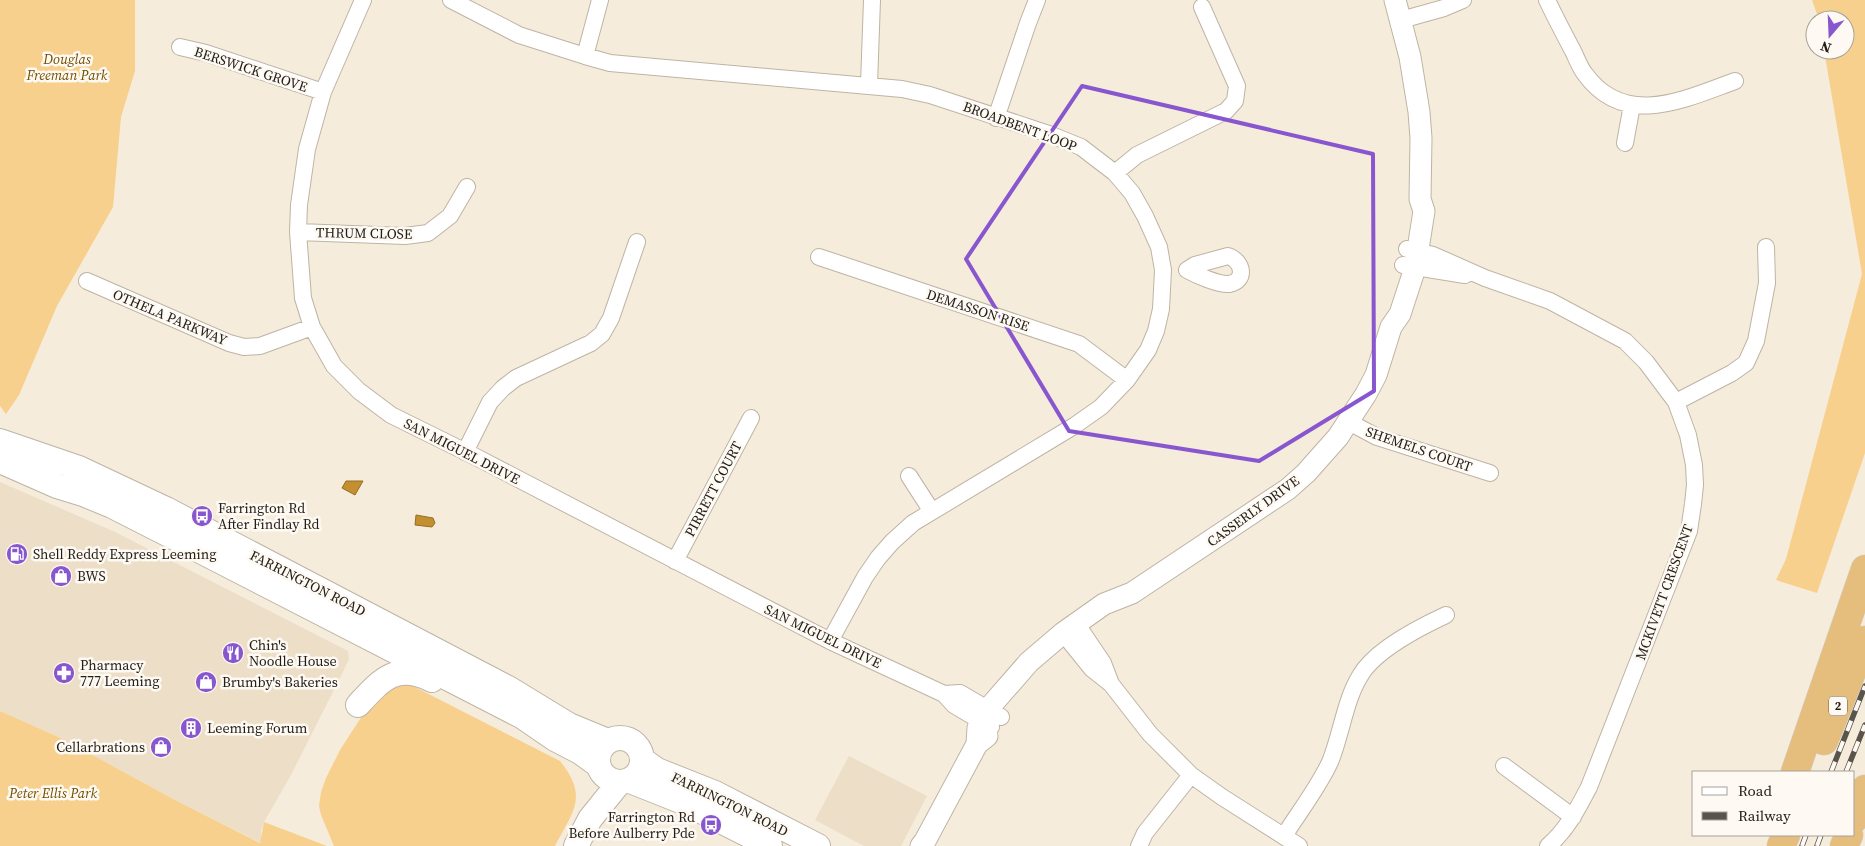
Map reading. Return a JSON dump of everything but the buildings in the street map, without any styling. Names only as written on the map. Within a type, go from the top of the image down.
[{"type":"highway","points":[[1795,771],[1865,569]]},
{"type":"highway","name":"2","points":[[1811,771],[1865,640]]},
{"type":"highway","points":[[1855,816],[1865,789]]},
{"type":"highway","points":[[1855,821],[1865,797]]},
{"type":"main road","name":"FARRINGTON ROAD","points":[[0,441],[78,468],[166,509],[510,689],[569,725],[608,741]]},
{"type":"main road","name":"FARRINGTON ROAD","points":[[0,461],[45,481],[112,506],[523,717],[612,775],[683,802],[770,846]]},
{"type":"main road","points":[[358,705],[380,682],[406,672],[422,675],[499,714],[523,717]]},
{"type":"main road","points":[[614,738],[627,739],[638,747],[642,760],[639,772],[612,775],[599,752],[608,741],[614,738]]},
{"type":"main road","name":"FARRINGTON ROAD","points":[[642,760],[657,770],[715,793],[818,846]]},
{"type":"main road","points":[[576,846],[612,775]]},
{"type":"street","name":"SAN MIGUEL DRIVE","points":[[363,0],[323,92],[307,148],[302,174],[298,232],[304,298],[312,327],[334,366],[359,391],[391,415],[830,641],[944,694],[954,705],[991,719]]},
{"type":"street","name":"BROADBENT LOOP","points":[[451,0],[519,34],[610,63],[869,85],[930,95],[1049,134],[1081,147],[1115,172],[1132,193],[1159,247],[1163,270],[1161,310],[1156,331],[1148,350],[1127,380],[1101,407],[1074,426],[912,523],[878,558],[865,577],[830,641]]},
{"type":"street","points":[[585,56],[600,0]]},
{"type":"street","points":[[869,85],[872,0]]},
{"type":"street","points":[[996,118],[1028,23],[1038,0]]},
{"type":"street","points":[[1398,10],[1444,8],[1463,0]]},
{"type":"street","points":[[1547,0],[1585,74],[1597,87],[1614,99],[1632,105],[1658,106],[1692,97],[1735,82]]},
{"type":"street","points":[[1115,172],[1137,155],[1226,111],[1235,100],[1237,86],[1202,7]]},
{"type":"street","name":"CASSERLY DRIVE","points":[[924,844],[977,744],[978,728],[991,719],[1029,662],[1073,632],[1104,604],[1132,594],[1288,489],[1326,452],[1349,422],[1376,375],[1391,327],[1390,312],[1411,258],[1413,214],[1420,199],[1421,138],[1419,112],[1410,57],[1398,10]]},
{"type":"street","name":"BERSWICK GROVE","points":[[180,47],[323,92]]},
{"type":"street","points":[[1625,142],[1632,105]]},
{"type":"street","name":"THRUM CLOSE","points":[[298,232],[405,236],[428,233],[450,216],[467,187]]},
{"type":"street","points":[[465,452],[490,402],[510,383],[516,378],[591,343],[602,334],[611,318],[638,242]]},
{"type":"street","points":[[1676,402],[1732,374],[1746,363],[1756,341],[1767,283],[1766,247]]},
{"type":"street","name":"MCKIVETT CRESCENT","points":[[1411,258],[1433,255],[1485,278],[1550,301],[1625,341],[1646,362],[1676,402],[1688,435],[1694,465],[1694,504],[1689,531],[1589,787],[1573,817],[1548,846]]},
{"type":"street","name":"DEMASSON RISE","points":[[819,257],[1079,344],[1127,380]]},
{"type":"street","points":[[1163,270],[1187,270]]},
{"type":"street","name":"OTHELA PARKWAY","points":[[87,282],[229,343],[244,347],[260,346],[312,327]]},
{"type":"street","name":"PIRRETT COURT","points":[[675,561],[751,418]]},
{"type":"street","name":"SHEMELS COURT","points":[[1349,422],[1377,437],[1490,473]]},
{"type":"street","points":[[909,476],[931,510]]},
{"type":"street","points":[[1284,836],[1330,761],[1359,677],[1370,662],[1419,628],[1446,615]]},
{"type":"street","points":[[1073,632],[1103,663],[1111,684],[1150,734],[1191,775],[1299,846]]},
{"type":"street","points":[[1504,766],[1573,817]]},
{"type":"street","points":[[1139,846],[1145,833],[1191,775]]},
{"type":"highlighted area","points":[[1082,86],[1373,154],[1374,391],[1259,461],[1069,431],[966,259]]},
{"type":"shaded area","points":[[346,481],[363,481],[355,495],[342,488]]},
{"type":"shaded area","points":[[0,482],[115,532],[348,651],[349,659],[341,676],[291,775],[264,822],[261,830],[261,843],[175,800],[65,740],[0,711]]},
{"type":"shaded area","points":[[416,515],[433,518],[435,523],[432,527],[415,525]]},
{"type":"shaded area","points":[[849,756],[927,796],[901,846],[864,846],[815,820]]},
{"type":"green space","name":"Douglas Freeman Park","points":[[0,0],[135,0],[135,71],[121,117],[113,207],[57,306],[19,395],[6,414],[0,406]]},
{"type":"green space","points":[[1812,0],[1865,0],[1865,453],[1817,593],[1776,580],[1786,559],[1862,274],[1826,60],[1855,60],[1855,10],[1816,10]]},
{"type":"green space","points":[[403,681],[560,761],[569,774],[576,794],[572,813],[555,846],[334,846],[319,806],[326,778],[340,750],[371,702]]},
{"type":"green space","name":"Peter Ellis Park","points":[[0,711],[65,740],[175,800],[260,843],[264,822],[327,846],[0,846]]},
{"type":"railway","points":[[1831,771],[1865,686]]},
{"type":"railway","points":[[1846,771],[1865,725]]},
{"type":"railway","points":[[1802,846],[1806,836]]},
{"type":"railway","points":[[1817,846],[1821,836]]},
{"type":"place","name":"Farrington Rd After Findlay Rd","points":[[202,516]]},
{"type":"place","name":"Shell Reddy Express Leeming","points":[[17,554]]},
{"type":"place","name":"BWS","points":[[61,576]]},
{"type":"place","name":"Chin's Noodle House","points":[[233,653]]},
{"type":"place","name":"Pharmacy 777 Leeming","points":[[64,673]]},
{"type":"place","name":"Brumby's Bakeries","points":[[206,682]]},
{"type":"place","name":"Leeming Forum","points":[[191,728]]},
{"type":"place","name":"Cellarbrations","points":[[161,747]]},
{"type":"place","name":"Farrington Rd Before Aulberry Pde","points":[[711,825]]}]
